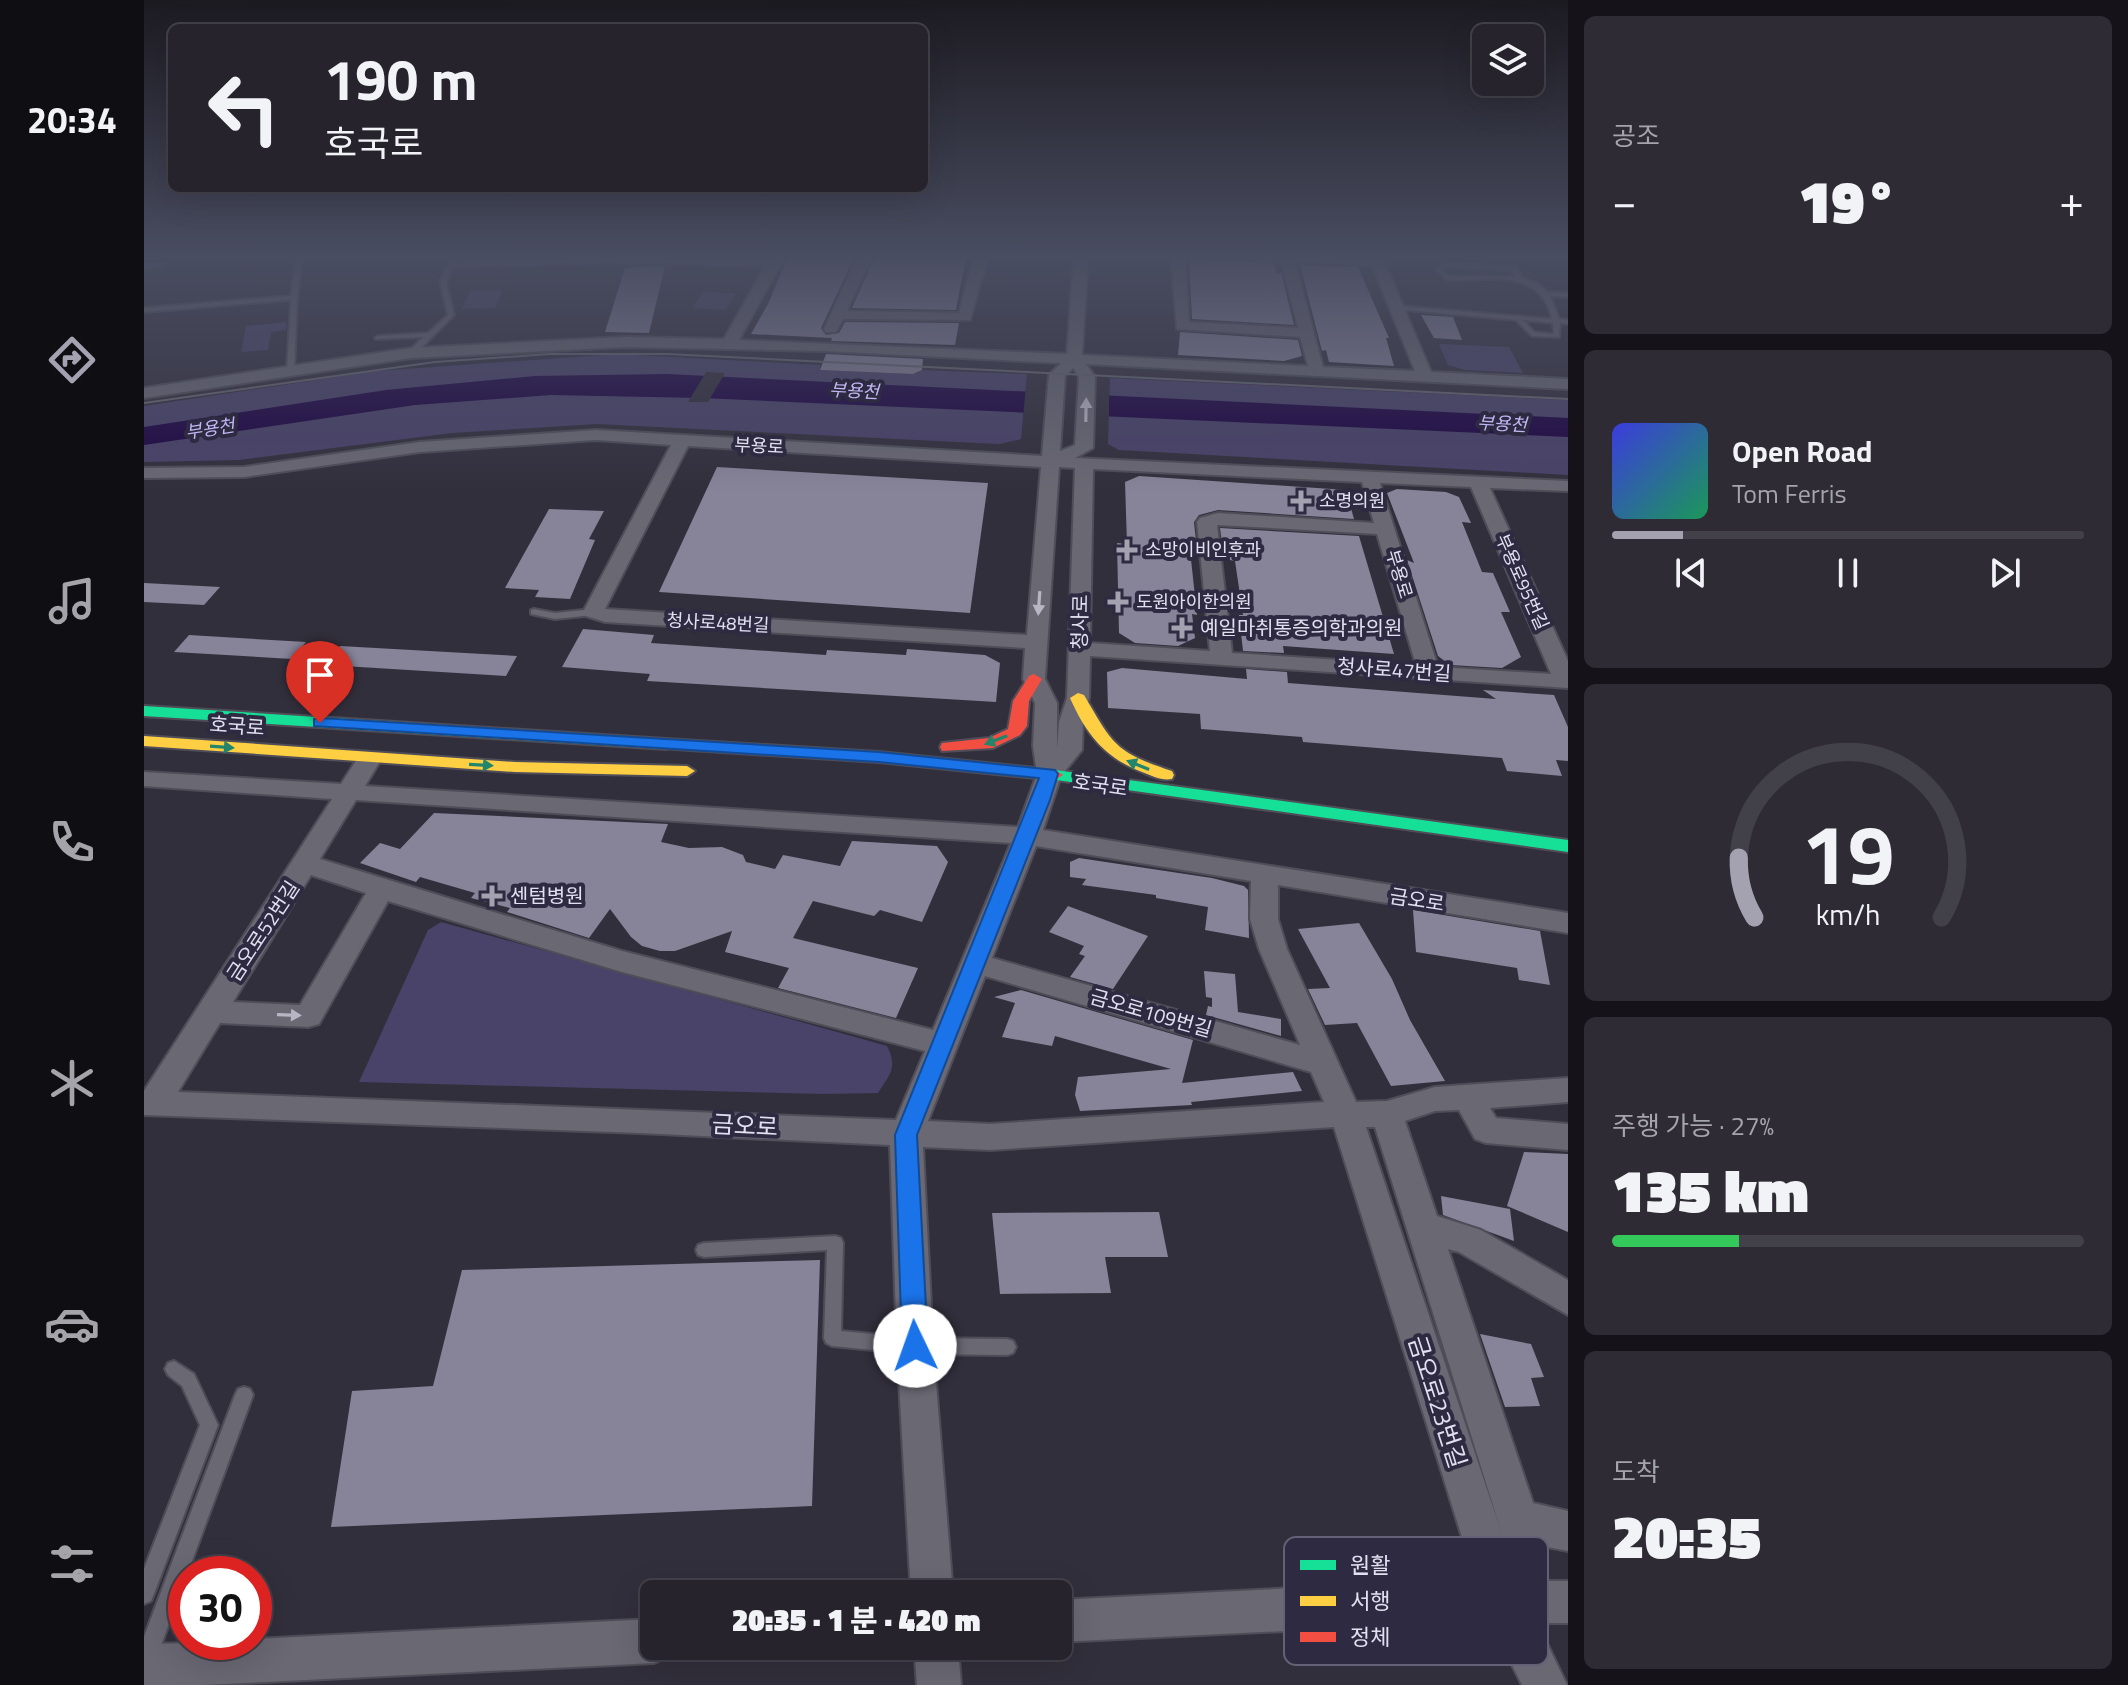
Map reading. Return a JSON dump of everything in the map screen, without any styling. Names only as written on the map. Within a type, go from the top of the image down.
[{"type":"main road","name":"호국로","points":[[879,757],[933,747],[982,746],[1007,737],[1019,726],[1021,701],[1034,679]]},
{"type":"main road","points":[[1078,698],[1093,734],[1110,751],[1134,764],[1238,801]]},
{"type":"main road","name":"호국로","points":[[144,711],[879,757],[1044,793],[1238,801],[1568,846]]},
{"type":"main road","name":"호국로","points":[[144,741],[515,767],[703,772]]},
{"type":"main road","points":[[1192,783],[1310,799],[1383,801],[1466,813],[1493,825],[1568,835]]},
{"type":"street","points":[[730,343],[735,335]]},
{"type":"street","points":[[823,346],[828,335]]},
{"type":"street","points":[[1074,359],[1076,335]]},
{"type":"street","points":[[1307,335],[1317,372]]},
{"type":"street","points":[[1408,335],[1425,377]]},
{"type":"street","points":[[144,393],[411,353],[567,343],[823,346],[1568,384]]},
{"type":"street","name":"청사로","points":[[1074,359],[1087,377],[1078,698],[1071,722],[1070,750],[1044,793],[1046,703],[1034,679],[1036,642],[1057,375],[1074,359]]},
{"type":"street","name":"부용로","points":[[147,473],[244,472],[420,447],[596,435],[681,442],[1084,452],[1369,476],[1568,486]]},
{"type":"street","points":[[593,612],[681,442]]},
{"type":"street","name":"부용로","points":[[1369,476],[1429,673]]},
{"type":"street","name":"부용로95번길","points":[[1478,482],[1567,682]]},
{"type":"street","points":[[1222,659],[1207,522],[1218,519],[1385,529]]},
{"type":"street","name":"청사로48번길","points":[[593,612],[605,616],[1036,642]]},
{"type":"street","name":"청사로47번길","points":[[1079,649],[1567,682]]},
{"type":"street","name":"금오로52번길","points":[[150,1103],[306,864],[370,758]]},
{"type":"street","name":"금오로","points":[[144,779],[1027,836],[1265,877],[1568,923]]},
{"type":"street","points":[[931,1580],[915,1346],[906,1135],[1044,793]]},
{"type":"street","points":[[306,864],[381,890],[773,1004],[943,1044]]},
{"type":"street","points":[[1265,877],[1264,919],[1273,949],[1345,1113]]},
{"type":"street","points":[[211,1012],[308,1016],[381,890]]},
{"type":"street","name":"금오로109번길","points":[[975,963],[1325,1064]]},
{"type":"street","name":"금오로","points":[[150,1103],[640,1120],[990,1137],[1345,1113],[1387,1114],[1435,1099],[1568,1090]]},
{"type":"street","points":[[1468,1097],[1486,1130],[1568,1137]]},
{"type":"street","name":"금오로23번길","points":[[1345,1113],[1482,1537]]},
{"type":"street","points":[[1387,1114],[1519,1520],[1520,1537]]},
{"type":"street","points":[[1423,1227],[1469,1240],[1568,1299]]},
{"type":"street","points":[[1519,1520],[1568,1531]]},
{"type":"street","points":[[1072,1620],[1284,1610]]},
{"type":"street","points":[[155,1672],[640,1642]]},
{"type":"street","points":[[937,1660],[939,1685]]},
{"type":"street","name":"금오로23번길","points":[[1535,1665],[1545,1685]]},
{"type":"lane","points":[[291,370],[292,335]]},
{"type":"lane","points":[[378,338],[430,335]]},
{"type":"lane","points":[[411,353],[430,335]]},
{"type":"lane","points":[[534,612],[555,616],[593,612]]},
{"type":"lane","points":[[704,1250],[835,1243],[832,1338],[915,1346],[1007,1347]]},
{"type":"lane","points":[[144,1594],[209,1425],[188,1380],[174,1369]]},
{"type":"lane","points":[[155,1672],[244,1395]]},
{"type":"shaded area","points":[[244,335],[271,335],[268,350],[241,352]]},
{"type":"shaded area","points":[[1439,344],[1509,347],[1523,373],[1465,370],[1448,365]]},
{"type":"shaded area","points":[[618,354],[820,365],[820,370],[1027,374],[1021,439],[999,444],[597,424],[452,433],[239,460],[144,462],[144,406],[376,371]]},
{"type":"shaded area","points":[[1110,378],[1568,400],[1568,475],[1119,450],[1108,444]]},
{"type":"shaded area","points":[[441,922],[887,1046],[892,1060],[891,1071],[878,1093],[359,1082],[428,930]]},
{"type":"water","name":"부용천","points":[[667,374],[1568,418],[1568,437],[702,398],[551,395],[415,405],[144,445],[144,427],[386,390],[535,376]]},
{"type":"pier","points":[[706,372],[725,373],[708,402],[688,402]]},
{"type":"pier","points":[[1026,387],[1109,391],[1109,419],[1023,416]]},
{"type":"building","points":[[764,335],[957,335],[955,345],[831,341],[832,338]]},
{"type":"building","points":[[1180,335],[1219,335],[1298,340],[1302,356],[1284,361],[1178,355]]},
{"type":"building","points":[[1318,335],[1388,335],[1394,366],[1329,362],[1326,350],[1322,351]]},
{"type":"building","points":[[1432,335],[1460,335],[1462,340],[1434,338]]},
{"type":"building","points":[[826,354],[923,359],[922,370],[913,374],[820,370]]},
{"type":"building","points":[[717,467],[988,483],[970,613],[659,592]]},
{"type":"building","points":[[1139,476],[1346,490],[1354,519],[1218,510],[1199,515],[1194,522],[1197,550],[1190,550],[1197,615],[1192,614],[1195,638],[1178,646],[1135,643],[1119,633],[1117,543],[1127,544],[1125,482]]},
{"type":"building","points":[[1397,489],[1446,492],[1459,497],[1471,523],[1462,522],[1482,572],[1493,573],[1510,612],[1501,612],[1521,657],[1502,668],[1450,665],[1438,656],[1407,560],[1414,563],[1387,493]]},
{"type":"building","points":[[549,509],[604,511],[589,539],[595,540],[570,599],[535,597],[539,590],[505,588]]},
{"type":"building","points":[[1220,528],[1359,536],[1394,654],[1283,646],[1284,653],[1243,651],[1239,615],[1243,615],[1235,561],[1230,560],[1228,551],[1223,551]]},
{"type":"building","points":[[144,583],[220,587],[204,605],[144,602]]},
{"type":"building","points":[[583,629],[654,635],[651,643],[826,655],[827,650],[906,655],[907,649],[985,655],[1000,663],[996,702],[647,681],[650,674],[562,667]]},
{"type":"building","points":[[189,635],[306,642],[292,659],[174,652]]},
{"type":"building","points":[[340,646],[517,656],[506,676],[327,665]]},
{"type":"building","points":[[1122,668],[1247,679],[1246,669],[1287,672],[1288,683],[1496,699],[1483,690],[1554,695],[1568,727],[1568,761],[1556,760],[1562,776],[1507,771],[1502,758],[1303,742],[1302,737],[1201,729],[1200,714],[1108,708],[1107,672]]},
{"type":"building","points":[[434,813],[668,824],[661,842],[689,848],[722,847],[743,855],[746,862],[775,869],[783,855],[840,866],[852,841],[937,846],[948,862],[922,922],[880,910],[874,916],[813,901],[793,938],[918,968],[896,1018],[778,988],[789,968],[725,952],[732,931],[675,951],[660,951],[642,946],[631,937],[610,909],[589,938],[507,912],[510,908],[471,898],[475,893],[420,877],[416,882],[360,863],[380,843],[400,849]]},
{"type":"building","points":[[1079,858],[1212,878],[1244,886],[1248,890],[1249,938],[1205,930],[1208,907],[1156,898],[1156,895],[1082,885],[1086,879],[1070,877],[1070,862]]},
{"type":"building","points":[[1068,906],[1148,936],[1113,989],[1070,977],[1085,956],[1079,954],[1084,946],[1049,932]]},
{"type":"building","points":[[1413,910],[1540,931],[1550,985],[1519,980],[1517,968],[1416,952]]},
{"type":"building","points":[[1359,923],[1445,1081],[1391,1086],[1357,1023],[1325,1025],[1308,989],[1330,988],[1298,929]]},
{"type":"building","points":[[1204,971],[1235,974],[1238,1012],[1281,1019],[1281,1036],[1206,1015],[1208,1006],[1212,1007],[1212,998],[1206,997]]},
{"type":"building","points":[[1021,990],[1193,1040],[1182,1083],[1293,1072],[1302,1091],[1191,1102],[1192,1105],[1080,1111],[1075,1095],[1078,1077],[1171,1069],[1055,1036],[1052,1046],[1002,1037],[1015,1003],[994,997]]},
{"type":"building","points":[[1524,1152],[1568,1154],[1568,1232],[1507,1206]]},
{"type":"building","points":[[1441,1196],[1510,1209],[1514,1241],[1443,1215]]},
{"type":"building","points":[[1159,1212],[1168,1257],[1105,1257],[1111,1293],[1000,1294],[992,1213]]},
{"type":"building","points":[[820,1260],[812,1506],[331,1527],[352,1391],[433,1386],[462,1270]]},
{"type":"building","points":[[1480,1334],[1531,1344],[1544,1377],[1531,1378],[1540,1406],[1505,1407]]},
{"type":"tram line","points":[[144,403],[435,362],[550,354],[667,354],[1568,399]]},
{"type":"traffic: fast","points":[[144,711],[666,744]]},
{"type":"traffic: fast","points":[[1055,775],[1568,846]]},
{"type":"traffic: slow","points":[[1078,698],[1093,728],[1111,749],[1134,763],[1166,775]]},
{"type":"traffic: slow","points":[[144,741],[515,767],[687,771]]},
{"type":"traffic: jam","points":[[948,747],[993,743],[1014,732],[1019,726],[1021,701],[1034,679]]},
{"type":"traffic: jam","points":[[666,744],[879,757],[1055,775]]},
{"type":"place","name":"소명의원","points":[[1301,501]]},
{"type":"place","name":"소망이비인후과","points":[[1127,550]]},
{"type":"place","name":"도원아이한의원","points":[[1118,602]]},
{"type":"place","name":"예일마취통증의학과의원","points":[[1182,628]]},
{"type":"place","name":"센텀병원","points":[[492,896]]},
{"type":"route","points":[[320,723],[879,757],[1049,774],[1042,800],[906,1135],[915,1346]]}]
